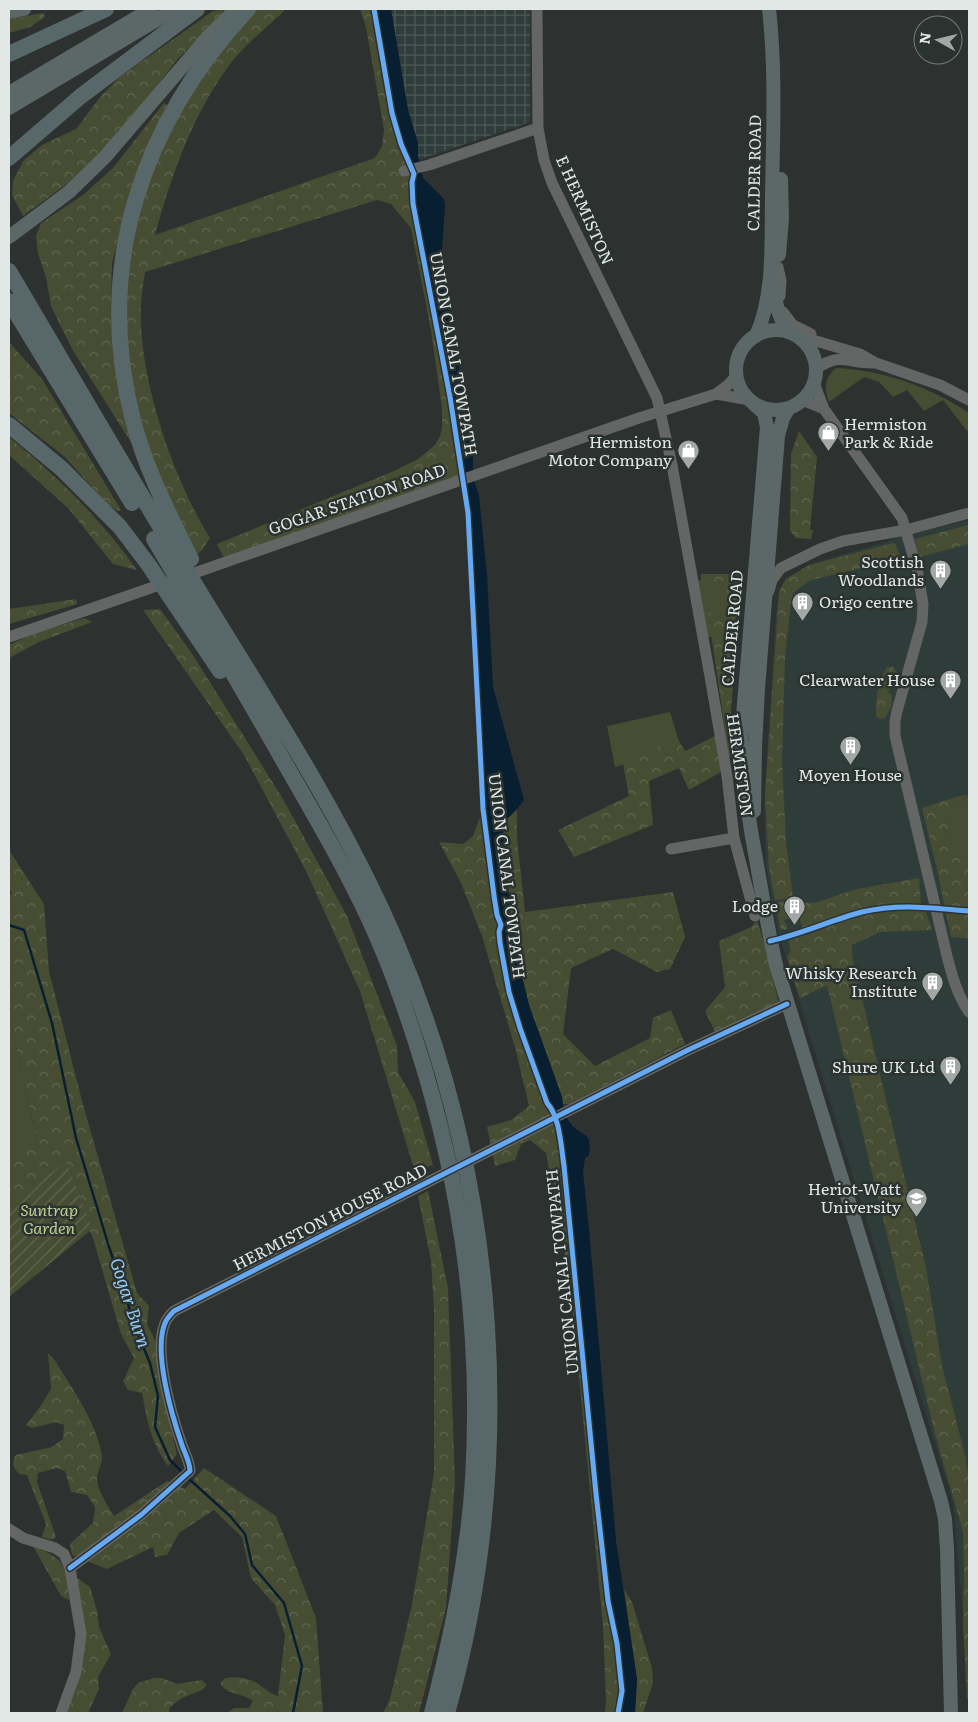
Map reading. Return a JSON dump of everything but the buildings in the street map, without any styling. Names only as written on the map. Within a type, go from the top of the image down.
[{"type":"highway","points":[[9,54],[106,9]]},
{"type":"highway","points":[[9,158],[81,96],[197,9]]},
{"type":"highway","points":[[248,9],[207,58],[174,109],[151,154],[135,199],[126,241],[119,291],[119,342],[127,396],[138,438],[164,506],[191,560],[347,838],[376,898],[398,947],[429,1028],[456,1119],[477,1224],[487,1324],[490,1411],[487,1491],[476,1584],[460,1667],[447,1713]]},
{"type":"highway","points":[[9,271],[151,512],[312,775]]},
{"type":"highway","points":[[9,301],[156,542],[351,881],[379,939],[403,1003],[426,1075],[445,1147],[460,1223],[472,1317],[474,1390],[473,1480],[461,1584],[448,1653],[432,1713]]},
{"type":"highway","points":[[9,425],[62,468],[130,539],[200,641],[273,757],[321,826]]},
{"type":"main road","points":[[9,12],[24,9]]},
{"type":"main road","points":[[9,108],[152,9]]},
{"type":"main road","points":[[9,93],[175,9]]},
{"type":"main road","points":[[9,237],[69,192],[105,157],[207,38],[236,9]]},
{"type":"main road","name":"CALDER ROAD","points":[[756,336],[766,306],[770,261],[773,82],[769,9]]},
{"type":"main road","name":"CALDER ROAD","points":[[778,9],[782,123],[782,218],[775,296],[776,311],[792,334]]},
{"type":"main road","points":[[772,331],[792,334],[804,342],[810,350],[816,369],[814,383],[802,400],[789,408],[771,409],[752,401],[741,389],[736,367],[740,352],[756,336],[772,331]]},
{"type":"main road","name":"CALDER ROAD","points":[[752,401],[764,413],[767,427],[741,740],[747,816],[776,965],[945,1519],[951,1713]]},
{"type":"main road","name":"CALDER ROAD","points":[[756,859],[755,747],[764,619],[778,436],[783,418],[789,408]]},
{"type":"street","points":[[9,45],[92,9]]},
{"type":"street","name":"E HERMISTON","points":[[537,9],[538,128],[544,160],[552,182],[657,398],[660,411]]},
{"type":"street","points":[[404,171],[429,165],[538,128]]},
{"type":"street","points":[[778,267],[781,281],[781,306],[788,319],[793,325],[803,331],[824,338],[837,346]]},
{"type":"street","points":[[792,334],[860,354],[876,363],[924,378],[969,400]]},
{"type":"street","points":[[816,369],[827,361],[837,358],[862,364],[876,363]]},
{"type":"street","name":"GOGAR STATION ROAD","points":[[9,637],[660,411],[716,394],[728,385],[737,374]]},
{"type":"street","points":[[814,383],[824,409],[902,518],[918,576],[923,614],[897,712],[895,736],[949,964],[954,982],[969,1012]]},
{"type":"street","name":"GOGAR STATION ROAD","points":[[716,394],[752,401]]},
{"type":"street","points":[[802,400],[824,409]]},
{"type":"street","name":"HERMISTON","points":[[660,411],[672,464],[712,682],[727,776],[734,838],[755,916]]},
{"type":"street","points":[[764,619],[772,580],[780,568],[820,549],[843,541],[906,530],[969,513]]},
{"type":"street","points":[[670,849],[734,838]]},
{"type":"street","name":"HERMISTON HOUSE ROAD","points":[[70,1568],[141,1515],[190,1471],[163,1369],[163,1331],[169,1316],[174,1311],[550,1119],[572,1110],[688,1050],[787,1004]]},
{"type":"street","points":[[9,1529],[23,1538],[55,1548],[64,1554],[70,1568],[81,1634],[76,1672],[61,1713]]},
{"type":"shaded area","points":[[391,9],[530,9],[530,122],[418,160],[418,143],[408,110]]},
{"type":"shaded area","name":"Heriot-Watt University","points":[[969,520],[969,1687],[953,1502],[778,932],[766,866],[764,802],[776,615],[779,590],[786,578],[814,563],[925,530]]},
{"type":"green space","points":[[224,9],[220,16],[177,60],[118,136],[68,183],[23,216],[12,195],[13,181],[23,161],[42,145],[76,129],[101,96],[120,77],[213,11]]},
{"type":"green space","points":[[248,9],[286,9],[234,59],[207,99],[177,166],[155,235],[375,158],[382,146],[384,130],[366,27],[360,9],[374,9],[392,113],[401,144],[414,174],[412,182],[413,204],[463,474],[224,558],[217,544],[394,471],[418,459],[435,445],[442,427],[442,408],[431,330],[411,228],[391,204],[377,200],[145,272],[141,325],[148,379],[174,464],[197,516],[210,538],[202,550],[191,560],[141,447],[119,318],[151,153]]},
{"type":"green space","points":[[43,13],[45,17],[30,27],[9,33],[9,19]]},
{"type":"green space","points":[[164,103],[167,105],[138,170],[112,263],[111,310],[116,366],[132,444],[72,349],[51,306],[46,277],[38,254],[36,236],[41,223],[83,195],[113,168]]},
{"type":"green space","points":[[9,342],[42,379],[121,510],[118,511],[108,505],[65,457],[9,413]]},
{"type":"green space","points":[[836,368],[854,369],[888,376],[938,395],[969,413],[969,431],[967,431],[943,400],[924,411],[907,390],[893,397],[879,382],[864,377],[829,402],[826,392],[827,379]]},
{"type":"green space","points":[[799,431],[817,457],[810,530],[813,530],[811,539],[796,538],[790,531],[791,454]]},
{"type":"green space","points":[[9,437],[78,499],[109,533],[137,570],[113,564],[68,508],[9,455]]},
{"type":"green space","points":[[969,525],[969,544],[919,557],[915,539]]},
{"type":"green space","points":[[893,543],[896,545],[901,559],[811,580],[794,592],[791,600],[785,659],[782,760],[786,841],[793,898],[775,900],[769,869],[765,796],[779,592],[786,579],[809,565]]},
{"type":"green space","points":[[741,572],[735,638],[708,637],[698,580],[720,580]]},
{"type":"green space","points":[[701,574],[742,574],[731,710],[734,756],[729,757],[708,613],[723,610],[727,586],[701,584]]},
{"type":"green space","points":[[76,599],[77,604],[9,624],[9,609]]},
{"type":"green space","points":[[160,609],[191,652],[283,799],[347,916],[397,1046],[398,1072],[415,1102],[433,1165],[415,1172],[360,991],[307,873],[244,755],[143,610]]},
{"type":"green space","points":[[85,618],[92,622],[39,642],[9,658],[9,645],[35,633]]},
{"type":"green space","points":[[887,667],[893,667],[898,674],[891,679],[892,686],[888,692],[892,696],[891,707],[885,718],[880,719],[876,717],[877,697],[881,679]]},
{"type":"green space","points":[[670,712],[681,748],[615,767],[607,726]]},
{"type":"green space","points":[[717,735],[721,772],[689,790],[679,768],[649,781],[653,825],[574,857],[558,830],[629,796],[623,764],[677,738],[685,751]]},
{"type":"green space","points":[[969,793],[969,857],[959,859],[952,846],[945,813],[968,796]]},
{"type":"green space","points":[[968,795],[945,814],[952,846],[957,849],[959,859],[969,857],[969,938],[951,937],[922,808]]},
{"type":"green space","points":[[483,809],[494,896],[497,915],[501,925],[499,932],[500,943],[509,992],[547,1103],[555,1116],[561,1141],[596,1494],[608,1601],[617,1644],[622,1691],[618,1713],[605,1713],[603,1626],[570,1283],[546,1153],[530,1140],[521,1144],[515,1160],[495,1166],[487,1127],[511,1120],[529,1106],[516,1051],[482,936],[461,883],[439,842],[463,844],[473,836]]},
{"type":"green space","points":[[517,809],[517,838],[525,912],[673,892],[685,937],[670,969],[657,972],[613,949],[571,968],[563,1034],[595,1066],[650,1038],[653,1018],[671,1010],[685,1044],[570,1104],[562,1104],[562,1097],[529,1005],[513,929],[510,925],[510,905],[503,833],[506,820]]},
{"type":"green space","points":[[9,850],[44,904],[49,971],[82,1101],[137,1293],[149,1306],[147,1324],[157,1344],[158,1376],[177,1454],[168,1466],[157,1449],[148,1422],[142,1393],[128,1390],[123,1381],[134,1358],[121,1334],[92,1235],[74,1207],[9,1215],[9,1157],[19,1153],[24,1145],[37,1142],[9,1014],[9,895],[12,893],[9,888]]},
{"type":"green space","points":[[919,878],[921,905],[863,910],[805,931],[803,931],[799,916],[784,920],[788,929],[781,930],[775,902],[814,903],[857,889]]},
{"type":"green space","points":[[924,907],[932,930],[880,932],[852,945],[852,956],[926,1268],[942,1366],[969,1478],[969,1698],[967,1699],[963,1624],[963,1532],[935,1434],[827,985],[800,998],[787,957],[791,950],[788,941],[841,920],[879,910]]},
{"type":"green space","points":[[757,921],[779,1004],[715,1032],[705,1011],[725,987],[719,941],[751,927]]},
{"type":"green space","points":[[9,1014],[37,1142],[9,1157]]},
{"type":"green space","name":"Suntrap Garden","points":[[66,1161],[92,1229],[9,1297],[9,1208]]},
{"type":"green space","points":[[428,1191],[448,1288],[455,1480],[446,1608],[419,1713],[383,1713],[390,1699],[412,1604],[434,1473],[434,1310],[431,1261],[418,1196]]},
{"type":"green space","points":[[48,1353],[54,1359],[89,1417],[102,1455],[97,1477],[98,1487],[114,1516],[167,1481],[185,1489],[204,1468],[276,1516],[316,1618],[323,1713],[227,1713],[234,1708],[249,1708],[253,1701],[223,1688],[220,1684],[225,1678],[237,1677],[250,1680],[278,1696],[285,1635],[275,1605],[251,1578],[242,1537],[214,1510],[179,1533],[167,1555],[155,1557],[153,1547],[107,1569],[72,1555],[70,1544],[93,1523],[95,1507],[87,1495],[71,1492],[65,1471],[57,1468],[38,1473],[37,1482],[56,1537],[52,1540],[42,1537],[46,1524],[27,1475],[19,1474],[13,1463],[16,1455],[52,1447],[63,1439],[64,1425],[56,1422],[32,1428],[26,1425],[51,1389]]},
{"type":"green space","points":[[33,1546],[52,1555],[63,1566],[67,1579],[69,1600],[61,1596]]},
{"type":"green space","points":[[77,1578],[90,1587],[97,1611],[99,1627],[111,1654],[98,1677],[99,1689],[88,1713],[65,1713],[81,1672]]},
{"type":"green space","points":[[624,1589],[632,1602],[652,1668],[653,1683],[643,1713],[635,1713],[637,1679]]},
{"type":"green space","points":[[154,1678],[162,1678],[177,1684],[202,1680],[207,1685],[202,1690],[182,1698],[170,1707],[169,1713],[122,1713],[133,1689],[138,1683]]},
{"type":"water","points":[[376,9],[391,9],[408,110],[418,143],[418,156],[423,178],[444,199],[441,264],[473,449],[473,477],[479,496],[487,575],[493,687],[524,800],[506,820],[503,833],[510,925],[513,929],[529,1005],[562,1097],[566,1115],[571,1124],[588,1138],[590,1147],[589,1155],[585,1158],[583,1172],[616,1541],[637,1679],[635,1713],[620,1713],[623,1690],[600,1516],[565,1154],[556,1110],[549,1102],[517,1013],[503,952],[501,923],[488,830],[482,750],[474,577],[467,493],[453,403],[418,219],[415,199],[416,176],[413,161],[405,150],[394,110]]},
{"type":"waterway","name":"Gogar Burn","points":[[9,925],[24,930],[52,1023],[76,1138],[109,1247],[139,1337],[150,1363],[158,1396],[155,1427],[170,1460],[182,1472]]},
{"type":"waterway","name":"Gogar Burn","points":[[188,1478],[230,1516],[245,1534],[252,1565],[284,1603],[302,1666],[293,1713]]},
{"type":"cycle path","name":"UNION CANAL TOWPATH","points":[[374,9],[392,113],[401,144],[414,174],[412,182],[413,204],[450,397],[468,513],[483,809],[494,896],[497,915],[501,925],[499,932],[500,943],[509,992],[520,1028],[547,1103],[555,1116],[561,1141],[596,1494],[608,1601],[617,1644],[622,1691],[618,1713]]},
{"type":"cycle path","points":[[770,941],[794,935],[850,915],[876,909],[916,907],[969,911]]},
{"type":"cycle path","points":[[70,1568],[141,1515],[190,1471],[169,1401],[162,1367],[162,1335],[166,1321],[174,1311],[688,1050],[787,1004]]},
{"type":"place","name":"Hermiston Park & Ride","points":[[828,452]]},
{"type":"place","name":"Hermiston Motor Company","points":[[688,470]]},
{"type":"place","name":"Scottish Woodlands","points":[[940,590]]},
{"type":"place","name":"Origo centre","points":[[803,621]]},
{"type":"place","name":"Clearwater House","points":[[951,699]]},
{"type":"place","name":"Moyen House","points":[[850,765]]},
{"type":"place","name":"Lodge","points":[[794,925]]},
{"type":"place","name":"Whisky Research Institute","points":[[933,1001]]},
{"type":"place","name":"Shure UK Ltd","points":[[951,1086]]},
{"type":"place","name":"Heriot-Watt University","points":[[917,1217]]}]
